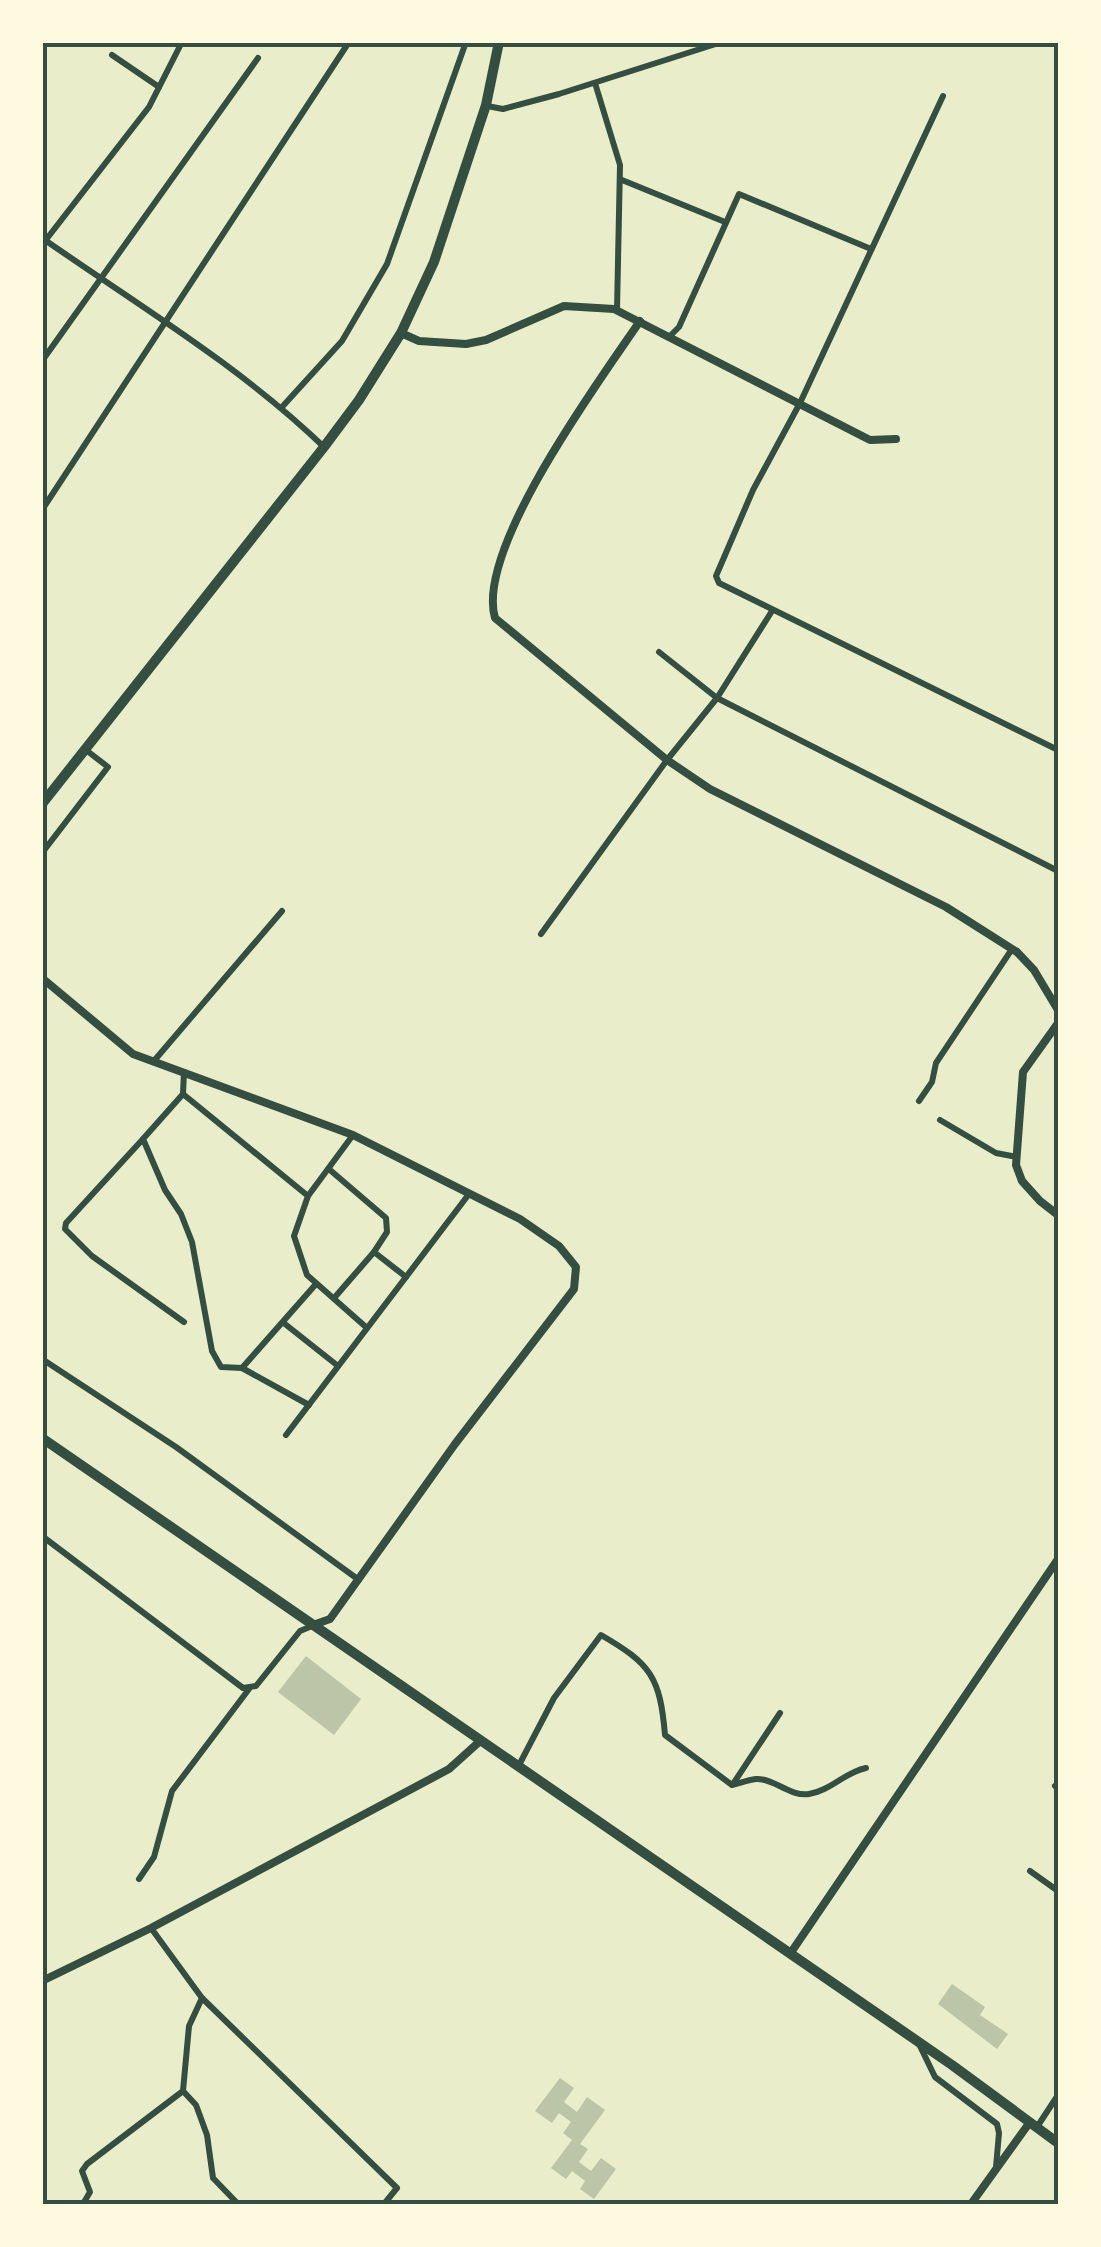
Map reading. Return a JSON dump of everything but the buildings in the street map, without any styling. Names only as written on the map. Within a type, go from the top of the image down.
[{"type":"main road","points":[[42,804],[360,400],[400,333],[434,262],[486,105],[499,42]]},
{"type":"main road","points":[[42,1438],[790,1954],[1058,2144]]},
{"type":"street","points":[[42,510],[349,42]]},
{"type":"street","points":[[282,406],[342,341],[387,264],[466,42]]},
{"type":"street","points":[[486,105],[503,109],[722,42]]},
{"type":"street","points":[[179,44],[149,107],[44,240],[167,322],[282,406],[324,447]]},
{"type":"street","points":[[112,54],[159,86]]},
{"type":"street","points":[[42,361],[258,58]]},
{"type":"street","points":[[595,83],[622,180],[616,233],[617,310]]},
{"type":"street","points":[[943,96],[800,403],[752,490],[716,576],[719,584],[772,611],[1058,750]]},
{"type":"street","points":[[622,180],[725,222]]},
{"type":"street","points":[[670,336],[681,322],[739,194],[872,249]]},
{"type":"street","points":[[400,333],[430,343],[466,344],[486,340],[564,306],[617,310],[870,440],[896,439]]},
{"type":"street","points":[[640,320],[566,430],[534,488],[497,567],[491,604],[495,618],[668,760],[710,789],[946,907],[1015,951],[1034,970],[1058,1010]]},
{"type":"street","points":[[541,934],[717,698],[772,611]]},
{"type":"street","points":[[660,652],[717,698],[1058,871]]},
{"type":"street","points":[[42,853],[108,767],[85,750]]},
{"type":"street","points":[[153,1062],[282,912]]},
{"type":"street","points":[[920,1101],[932,1082],[936,1063],[1015,951]]},
{"type":"street","points":[[42,978],[133,1054],[353,1135],[520,1218],[572,1258],[577,1278],[574,1289],[455,1444],[330,1619],[300,1631],[256,1686],[249,1689],[172,1791],[154,1857],[139,1878]]},
{"type":"street","points":[[1058,1024],[1023,1072],[1016,1156],[1022,1182],[1058,1215]]},
{"type":"street","points":[[184,1072],[183,1094],[66,1223],[65,1229],[92,1256],[184,1322]]},
{"type":"street","points":[[183,1094],[308,1196]]},
{"type":"street","points":[[940,1120],[996,1153],[1016,1156]]},
{"type":"street","points":[[353,1135],[308,1196],[294,1236],[308,1275],[367,1328]]},
{"type":"street","points":[[144,1139],[192,1242],[212,1351],[221,1367],[242,1368],[309,1404]]},
{"type":"street","points":[[330,1170],[386,1218],[387,1232],[335,1297]]},
{"type":"street","points":[[286,1436],[469,1194]]},
{"type":"street","points":[[374,1252],[406,1277]]},
{"type":"street","points":[[242,1368],[316,1284]]},
{"type":"street","points":[[284,1324],[338,1366]]},
{"type":"street","points":[[42,1359],[176,1447],[359,1580]]},
{"type":"street","points":[[42,1536],[249,1689]]},
{"type":"street","points":[[790,1954],[1058,1560]]},
{"type":"street","points":[[517,1768],[554,1698],[600,1635],[641,1663],[656,1680],[665,1735],[732,1785]]},
{"type":"street","points":[[732,1785],[780,1713]]},
{"type":"street","points":[[42,1981],[150,1928],[449,1768],[479,1742]]},
{"type":"street","points":[[732,1785],[759,1778],[796,1794],[808,1794],[866,1768]]},
{"type":"street","points":[[1030,1871],[1058,1891]]},
{"type":"street","points":[[1058,1915],[1058,1931]]},
{"type":"street","points":[[150,1928],[202,1998],[397,2188],[384,2204]]},
{"type":"street","points":[[83,2204],[90,2192],[82,2171],[86,2164],[183,2091],[190,2026],[202,1998]]},
{"type":"street","points":[[918,2043],[935,2076],[996,2124],[996,2169]]},
{"type":"street","points":[[183,2091],[196,2105],[207,2135],[213,2178],[238,2204]]},
{"type":"street","points":[[970,2204],[1058,2095]]}]
